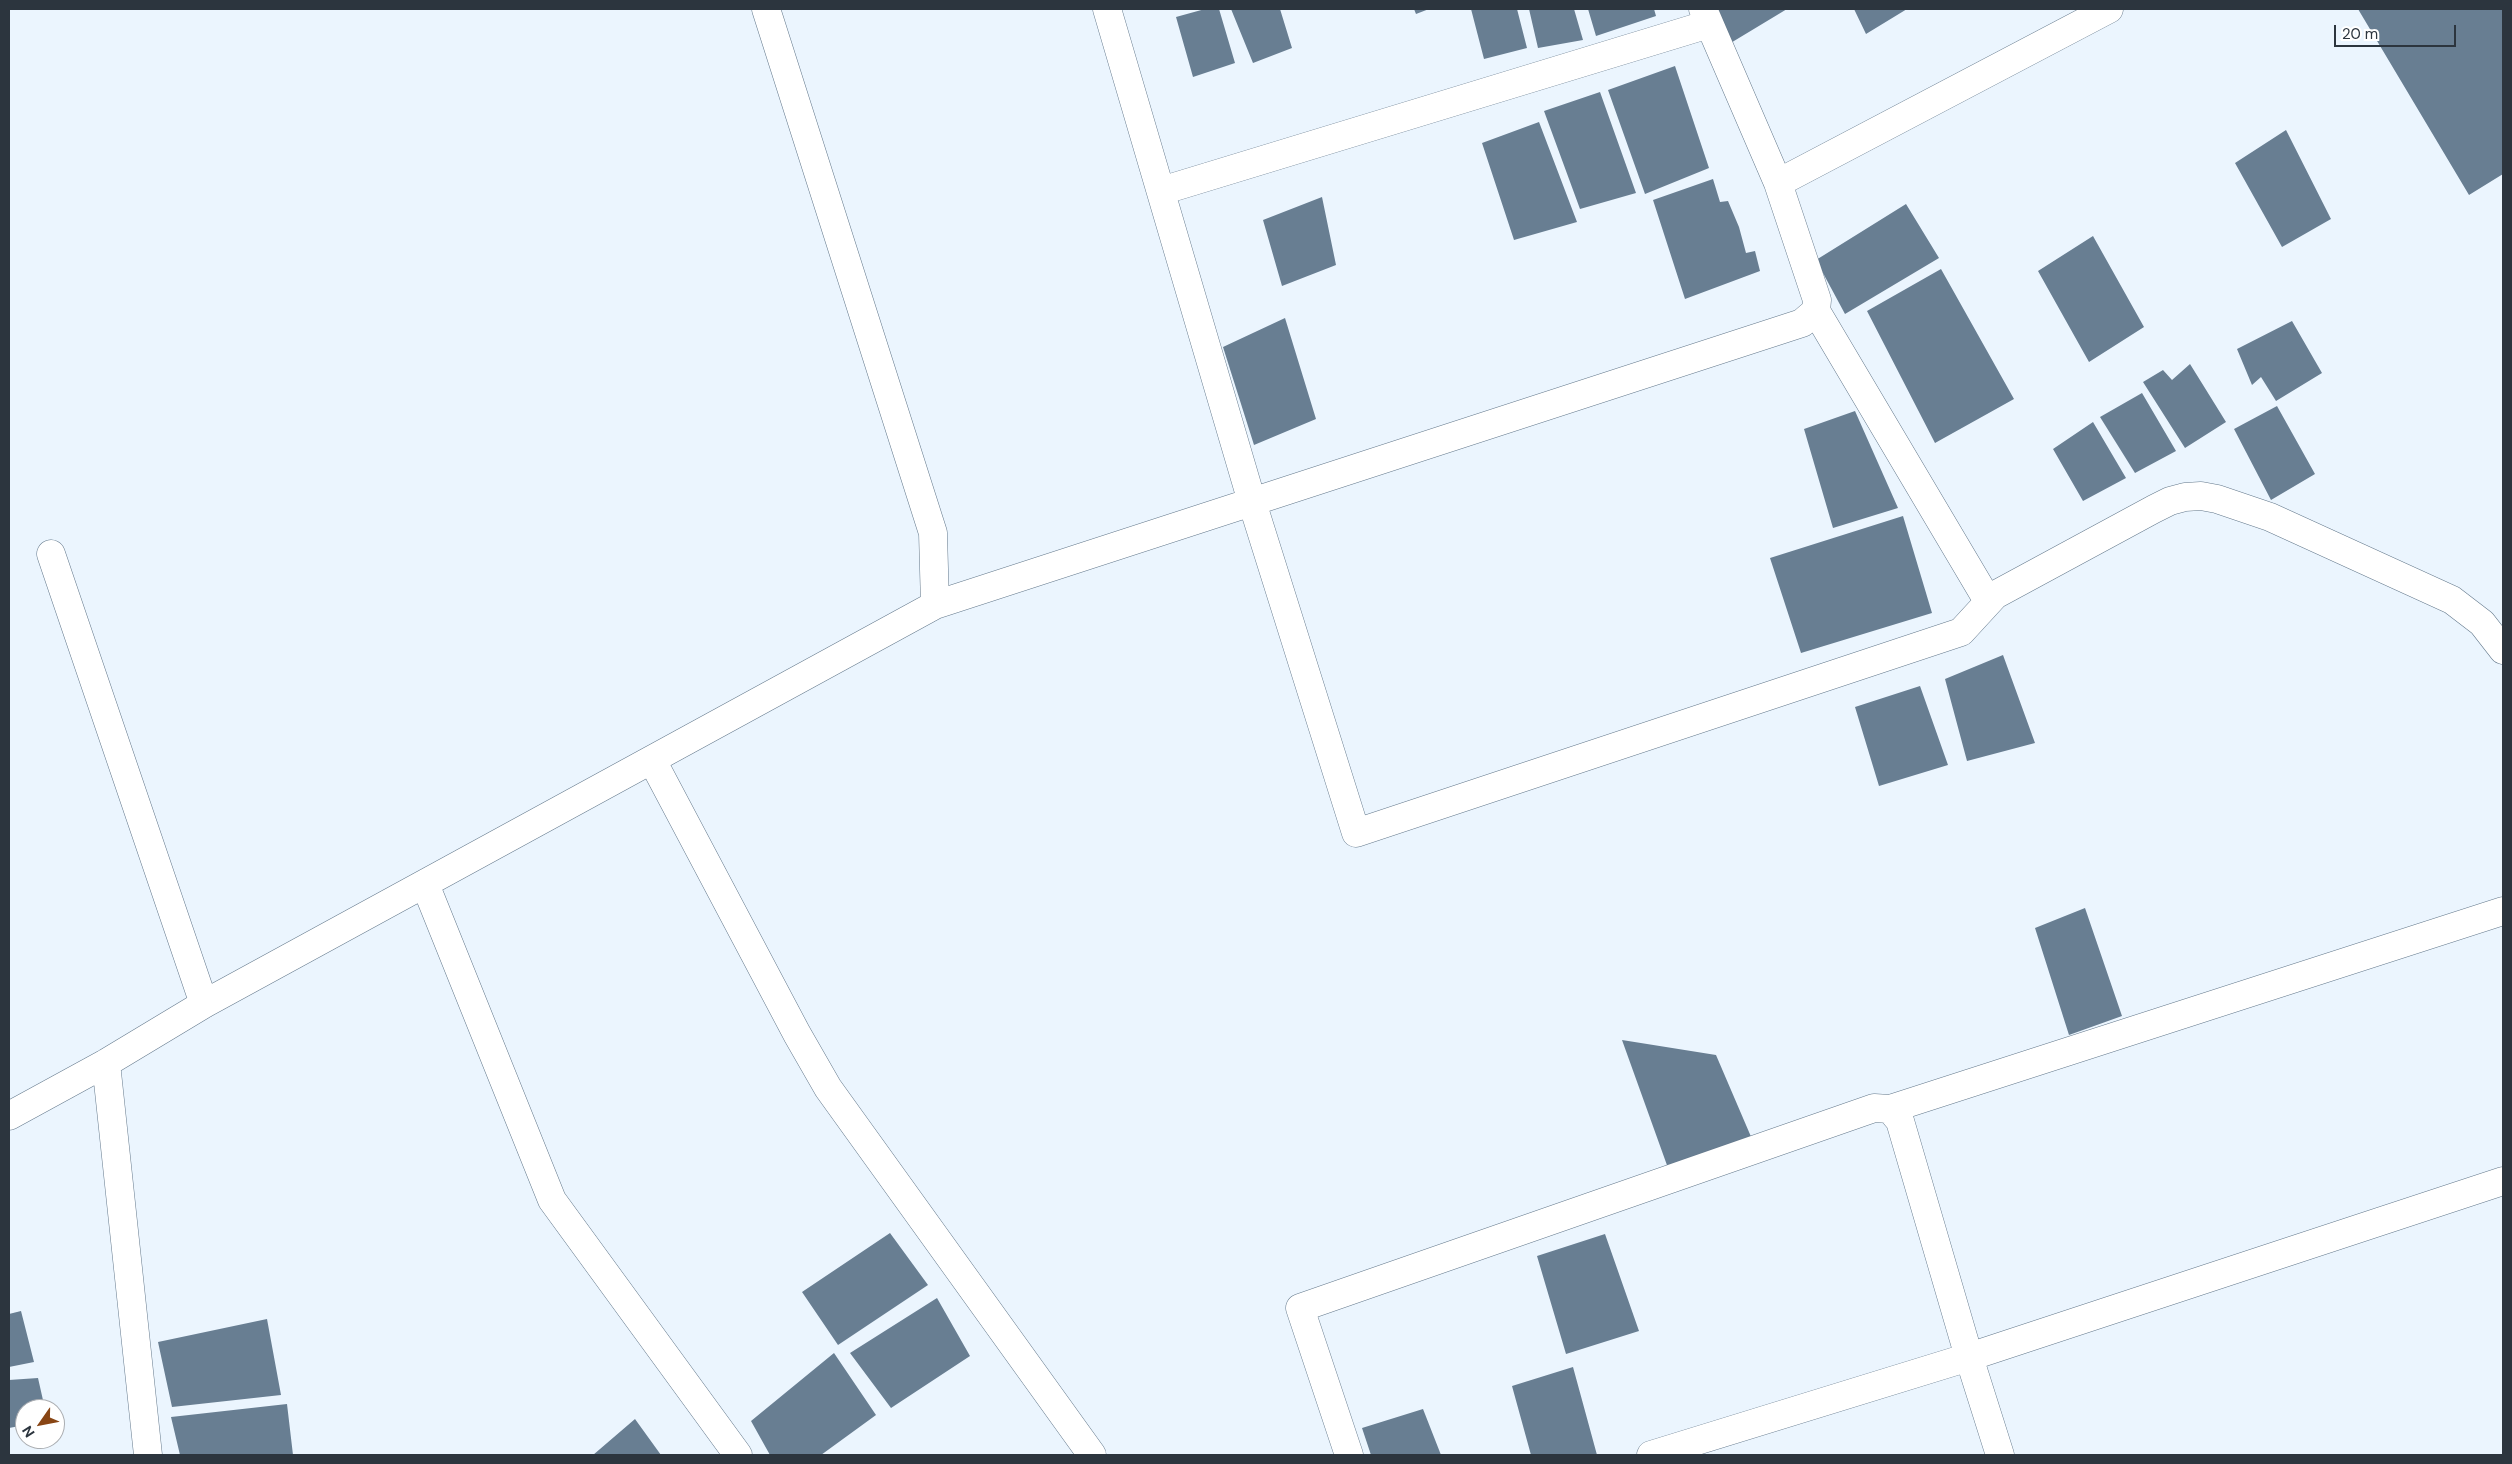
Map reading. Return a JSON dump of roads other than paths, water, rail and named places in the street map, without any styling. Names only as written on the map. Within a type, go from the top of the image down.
[{"type":"street","points":[[766,9],[933,533],[935,605]]},
{"type":"street","points":[[1107,9],[1252,502],[1356,833],[1961,632],[1988,601],[2003,590],[2170,500],[2201,496],[2270,517],[2452,600],[2482,623],[2503,650]]},
{"type":"street","points":[[1778,182],[2109,9]]},
{"type":"street","points":[[1161,192],[1706,16],[1778,182],[1817,300],[1816,311],[1988,601]]},
{"type":"street","points":[[9,1116],[106,1063],[204,1004],[935,605],[1802,323],[1816,311]]},
{"type":"street","points":[[51,554],[204,1004]]},
{"type":"street","points":[[652,760],[828,1088],[1092,1455]]},
{"type":"street","points":[[425,884],[552,1200],[738,1455]]},
{"type":"street","points":[[1349,1455],[1300,1308],[1874,1108],[1890,1109],[2503,911]]},
{"type":"street","points":[[106,1063],[148,1455]]},
{"type":"street","points":[[1890,1109],[1900,1121],[1969,1357],[2000,1455]]},
{"type":"street","points":[[1651,1455],[1969,1357],[2503,1181]]}]
